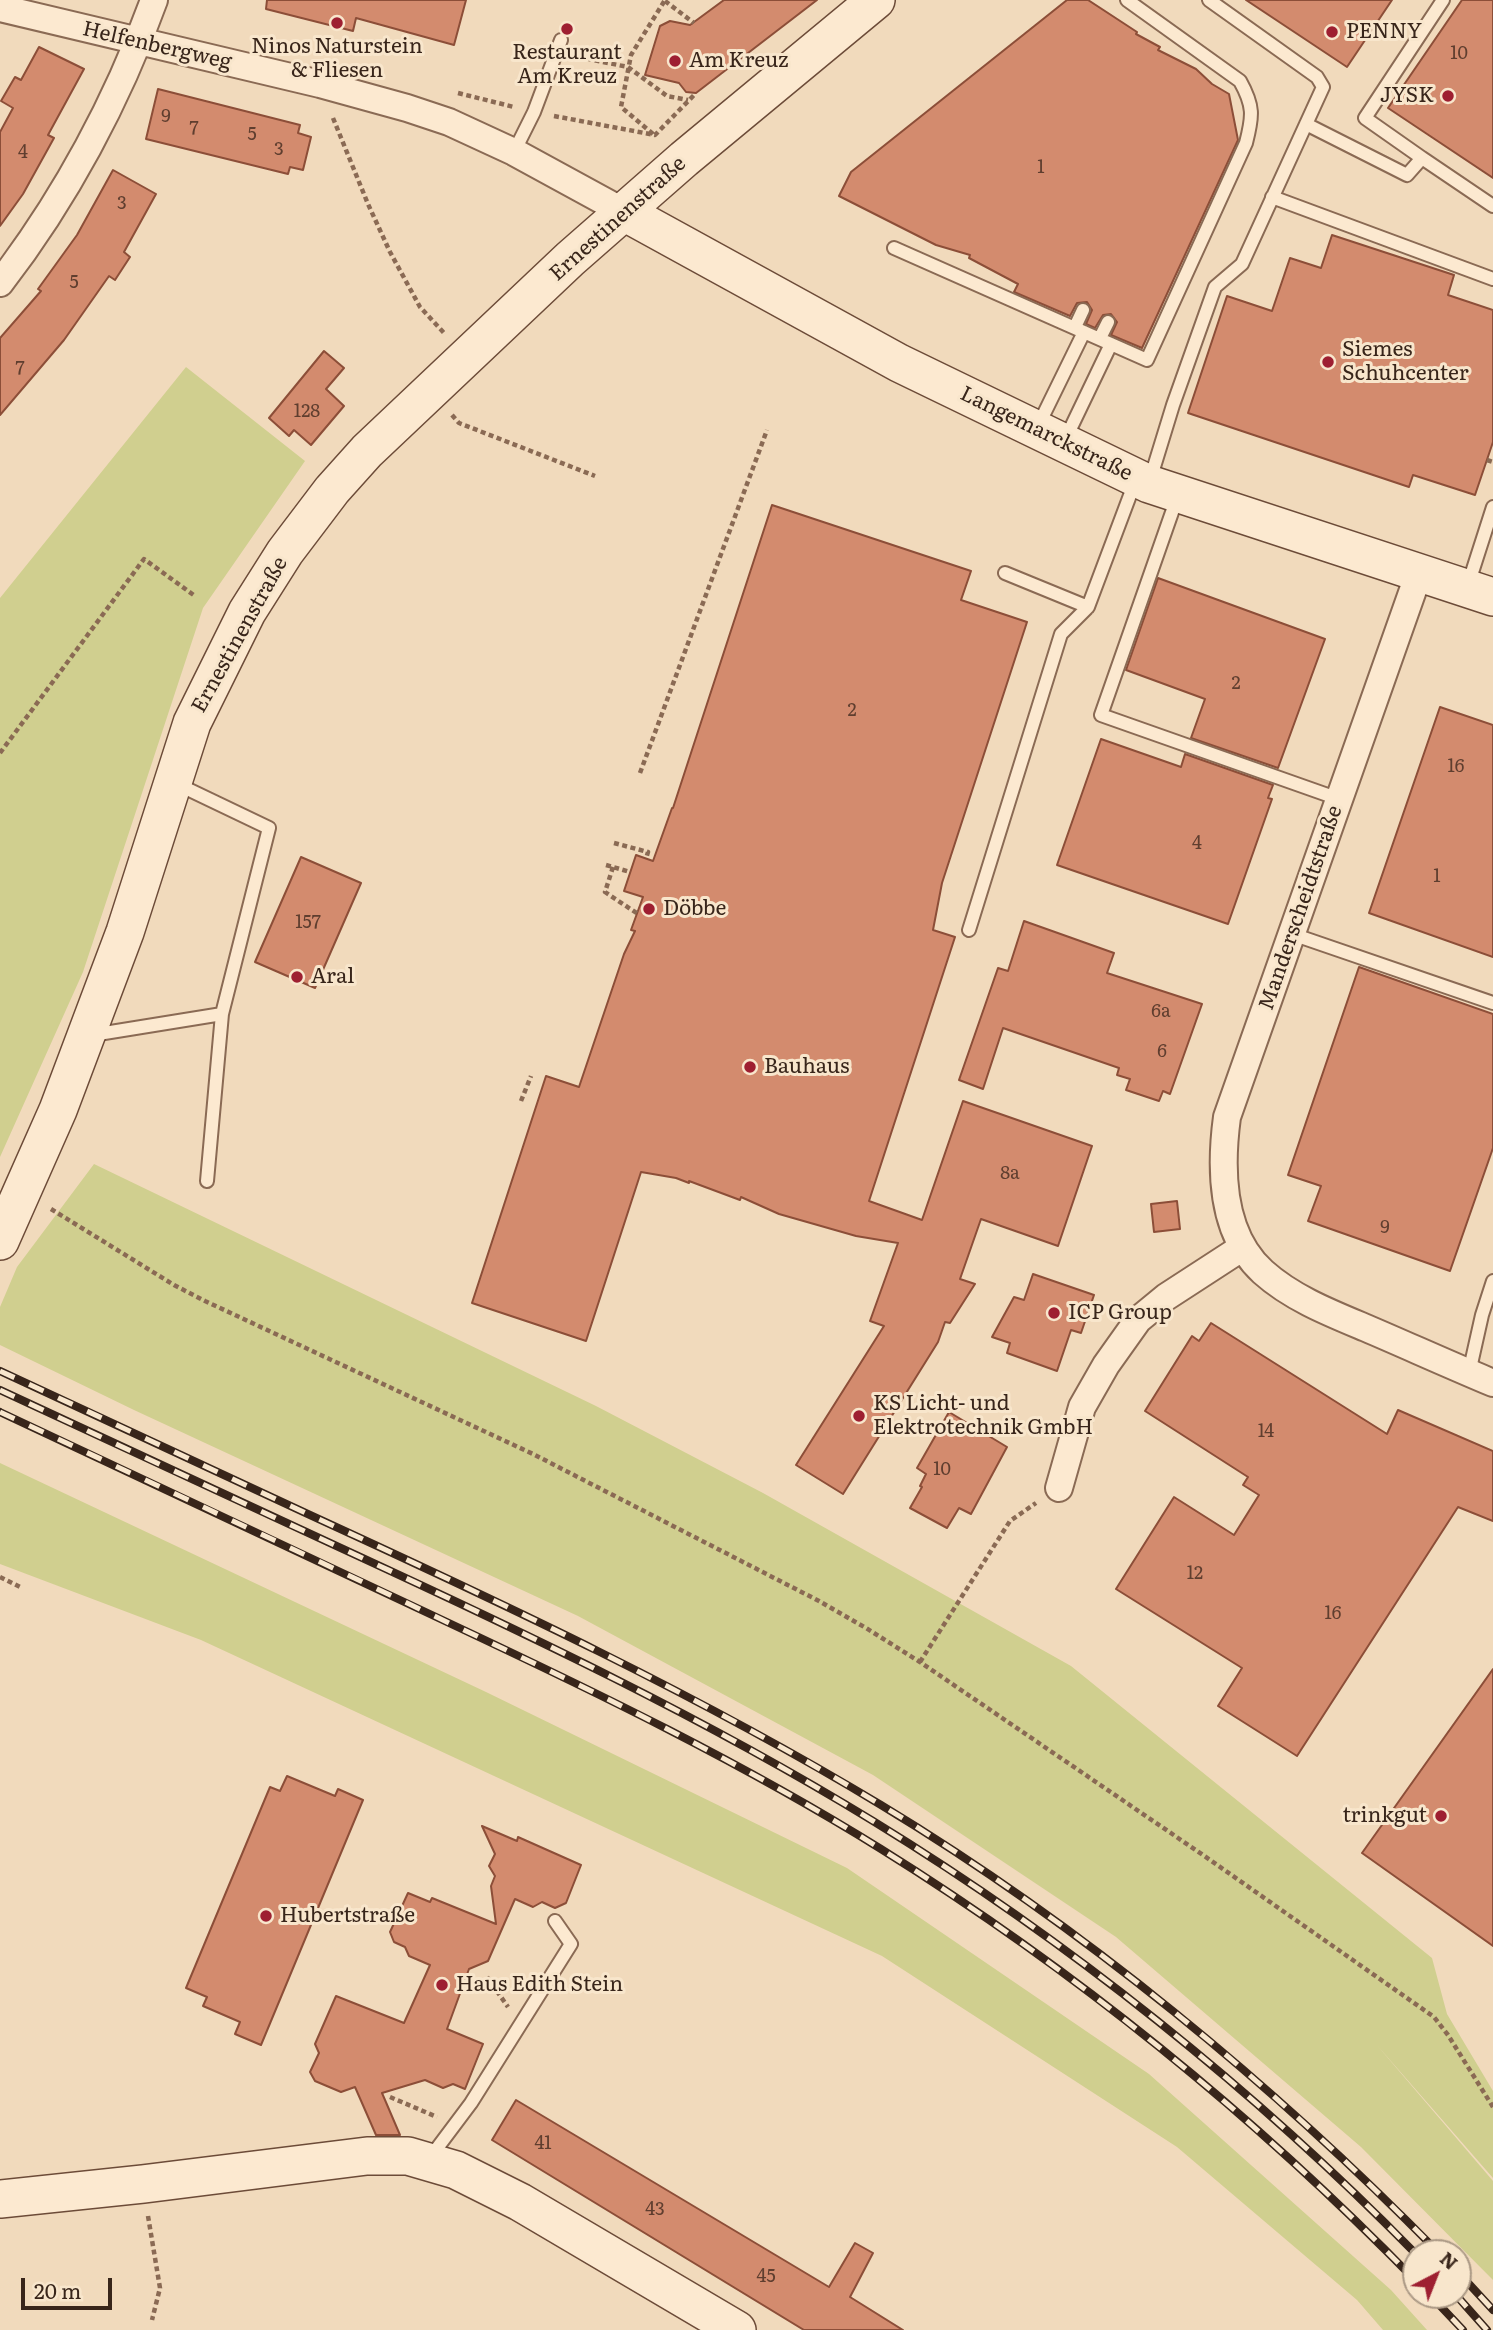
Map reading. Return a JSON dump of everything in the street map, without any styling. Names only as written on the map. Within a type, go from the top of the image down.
[{"type":"street","points":[[0,283],[54,204],[89,144],[139,42],[154,0]]},
{"type":"street","name":"Ernestinenstraße","points":[[0,1241],[58,1110],[125,933],[192,723],[247,612],[285,552],[367,451],[466,358],[684,159],[876,0]]},
{"type":"street","name":"Helfenbergweg","points":[[0,8],[320,84],[407,108],[449,122],[514,152],[624,212]]},
{"type":"street","name":"Langemarckstraße","points":[[624,212],[899,363],[1155,485],[1480,593]]},
{"type":"street","name":"Manderscheidtstraße","points":[[1419,573],[1227,1118],[1223,1183],[1230,1216],[1243,1247],[1262,1271],[1287,1290],[1319,1308],[1481,1378]]},
{"type":"street","points":[[1059,1488],[1082,1406],[1106,1365],[1138,1320],[1166,1297],[1243,1247]]},
{"type":"street","points":[[0,2199],[367,2156],[408,2156],[456,2169],[520,2202],[737,2330]]},
{"type":"lane","points":[[894,248],[1147,360],[1246,142],[1252,117],[1249,97],[1240,81],[1127,0]]},
{"type":"lane","points":[[1209,0],[1317,77],[1323,87],[1242,264],[1215,287],[1173,405],[1101,715],[1339,799]]},
{"type":"lane","points":[[1443,0],[1365,118],[1493,206]]},
{"type":"lane","points":[[514,152],[534,112],[559,46]]},
{"type":"lane","points":[[1306,124],[1407,175],[1422,158]]},
{"type":"lane","points":[[1272,197],[1493,279]]},
{"type":"lane","points":[[1050,436],[1083,310]]},
{"type":"lane","points":[[1050,436],[1105,341],[1108,322]]},
{"type":"lane","points":[[969,930],[1061,634],[1088,607],[1155,485]]},
{"type":"lane","points":[[1480,593],[1493,507]]},
{"type":"lane","points":[[1005,573],[1088,607]]},
{"type":"lane","points":[[173,781],[269,828],[222,1014],[207,1181]]},
{"type":"lane","points":[[1292,933],[1493,1003]]},
{"type":"lane","points":[[85,1036],[222,1014]]},
{"type":"lane","points":[[1481,1378],[1482,1315],[1493,1281]]},
{"type":"lane","points":[[428,2160],[471,2103],[571,1944],[555,1921]]},
{"type":"path","points":[[684,159],[621,107],[631,55],[665,1],[694,23]]},
{"type":"path","points":[[559,46],[628,67],[667,96],[689,100]]},
{"type":"path","points":[[320,84],[390,252],[420,307],[466,358]]},
{"type":"path","points":[[454,91],[534,112],[655,135]]},
{"type":"path","points":[[655,135],[696,93]]},
{"type":"path","points":[[430,392],[459,423],[595,476]]},
{"type":"path","points":[[640,773],[767,430]]},
{"type":"path","points":[[0,753],[144,559],[195,596]]},
{"type":"path","points":[[614,843],[648,852],[646,859]]},
{"type":"path","points":[[606,865],[630,872]]},
{"type":"path","points":[[613,867],[605,892],[638,914]]},
{"type":"path","points":[[521,1101],[531,1076]]},
{"type":"path","points":[[23,1192],[184,1290],[533,1454],[819,1601],[920,1662],[1434,2017],[1493,2107]]},
{"type":"path","points":[[920,1662],[1010,1521],[1059,1488]]},
{"type":"path","points":[[0,1577],[20,1587]]},
{"type":"path","points":[[486,1977],[520,2025]]},
{"type":"path","points":[[390,2097],[454,2124]]},
{"type":"path","points":[[150,2226],[160,2288],[152,2320]]},
{"type":"shaded area","points":[[186,367],[305,461],[203,608],[83,972],[0,1157],[0,598]]},
{"type":"shaded area","points":[[94,1164],[596,1406],[763,1493],[1071,1666],[1432,1958],[1447,2014],[1493,2091],[1493,2178],[1376,2044],[1493,2181],[1493,2280],[1472,2259],[1472,2239],[1452,2239],[1361,2147],[1116,1937],[873,1775],[578,1616],[0,1345],[0,1307],[17,1267]]},
{"type":"shaded area","points":[[0,1463],[486,1692],[847,1868],[1149,2074],[1391,2290],[1402,2302],[1402,2309],[1408,2309],[1427,2330],[1383,2330],[1357,2300],[1177,2147],[882,1956],[201,1640],[0,1564]]},
{"type":"building","points":[[267,0],[466,0],[454,45],[356,18],[353,31],[266,9]]},
{"type":"building","points":[[724,0],[817,0],[696,93],[686,92],[679,83],[645,75],[660,26],[670,21],[690,25]]},
{"type":"building","points":[[1067,0],[1088,0],[1137,32],[1136,34],[1160,47],[1158,50],[1196,69],[1212,84],[1229,94],[1238,140],[1142,348],[1111,335],[1117,322],[1111,314],[1103,315],[1095,328],[1086,324],[1092,310],[1087,302],[1077,303],[1070,316],[1014,292],[1018,284],[969,258],[970,255],[936,245],[839,196],[851,172]]},
{"type":"building","name":"PENNY","points":[[1246,0],[1392,0],[1347,67]]},
{"type":"building","points":[[1462,0],[1493,0],[1493,178],[1388,108]]},
{"type":"building","points":[[39,47],[84,69],[48,135],[54,138],[23,194],[0,226],[0,132],[13,108],[1,101],[15,77],[21,80]]},
{"type":"building","points":[[158,89],[300,125],[298,133],[311,137],[303,170],[290,167],[288,174],[146,139]]},
{"type":"building","points":[[113,170],[156,194],[124,252],[130,257],[115,280],[109,276],[64,340],[0,415],[0,338],[41,291],[38,289],[77,235]]},
{"type":"building","name":"Siemes Schuhcenter","points":[[1332,235],[1454,275],[1448,295],[1493,310],[1493,442],[1475,495],[1413,475],[1409,487],[1188,413],[1227,296],[1272,311],[1290,258],[1321,268]]},
{"type":"building","points":[[324,351],[344,368],[326,389],[344,406],[311,445],[294,430],[289,436],[269,418]]},
{"type":"building","points":[[772,505],[971,571],[961,600],[1027,622],[942,883],[933,930],[955,937],[869,1201],[922,1220],[963,1101],[1092,1146],[1058,1246],[981,1219],[960,1279],[975,1284],[950,1323],[945,1322],[938,1342],[843,1494],[796,1465],[884,1326],[870,1321],[898,1243],[856,1236],[779,1214],[741,1197],[740,1200],[689,1181],[641,1172],[586,1341],[472,1303],[546,1076],[579,1087],[624,954],[635,931],[631,930],[643,897],[624,891],[636,855],[653,861],[673,808]]},
{"type":"building","points":[[1158,578],[1325,639],[1278,768],[1191,738],[1205,699],[1126,670]]},
{"type":"building","points":[[1440,707],[1493,725],[1493,957],[1369,913]]},
{"type":"building","points":[[1101,739],[1181,767],[1185,754],[1273,785],[1268,798],[1272,799],[1228,924],[1057,865]]},
{"type":"building","points":[[301,857],[361,883],[315,988],[255,962]]},
{"type":"building","points":[[1024,921],[1114,953],[1107,973],[1202,1004],[1170,1094],[1163,1091],[1159,1101],[1126,1090],[1130,1079],[1117,1075],[1119,1068],[1003,1028],[983,1089],[959,1080],[998,968],[1008,971]]},
{"type":"building","points":[[1359,967],[1493,1014],[1493,1148],[1450,1271],[1308,1221],[1321,1186],[1288,1175]]},
{"type":"building","points":[[1177,1201],[1180,1229],[1154,1232],[1151,1204]]},
{"type":"building","name":"ICP Group","points":[[1033,1274],[1094,1295],[1081,1333],[1071,1330],[1057,1371],[1007,1353],[1010,1343],[992,1337],[1014,1297],[1024,1300]]},
{"type":"building","points":[[1211,1323],[1387,1434],[1398,1410],[1493,1451],[1493,1521],[1458,1507],[1297,1756],[1218,1706],[1242,1668],[1116,1589],[1174,1497],[1234,1535],[1259,1495],[1243,1485],[1248,1477],[1145,1411],[1192,1336],[1199,1341]]},
{"type":"building","points":[[949,1412],[1007,1447],[971,1514],[959,1508],[947,1528],[910,1508],[926,1474],[917,1468]]},
{"type":"building","name":"trinkgut","points":[[1493,1669],[1493,1946],[1362,1853]]},
{"type":"building","name":"Hubertstraße","points":[[287,1776],[335,1796],[338,1789],[363,1800],[261,2045],[235,2034],[240,2022],[203,2006],[207,1997],[186,1988],[270,1787],[280,1791]]},
{"type":"building","name":"Haus Edith Stein","points":[[482,1826],[517,1841],[518,1837],[581,1865],[566,1903],[555,1908],[542,1902],[533,1907],[515,1899],[488,1961],[469,1969],[447,2029],[483,2044],[465,2089],[453,2084],[443,2088],[425,2080],[382,2093],[400,2135],[376,2135],[355,2087],[341,2092],[315,2081],[310,2072],[319,2053],[315,2044],[336,1996],[404,2023],[430,1965],[409,1956],[405,1947],[394,1942],[390,1932],[408,1893],[430,1902],[432,1898],[496,1924],[491,1886],[495,1876],[489,1866],[495,1854]]},
{"type":"building","points":[[516,2100],[829,2287],[855,2243],[873,2253],[850,2297],[903,2330],[804,2330],[492,2140]]},
{"type":"railway","points":[[0,1371],[455,1582],[599,1652],[741,1725],[881,1805],[1030,1903],[1174,2012],[1311,2129],[1425,2239]]},
{"type":"railway","points":[[0,1390],[612,1677],[744,1746],[873,1821],[1018,1916],[1158,2021],[1291,2134],[1402,2240]]},
{"type":"railway","points":[[0,1412],[614,1702],[829,1817],[1024,1944],[1161,2049],[1292,2161],[1402,2267]]},
{"type":"railway","points":[[1472,2287],[1493,2310]]},
{"type":"railway","points":[[1443,2309],[1463,2330]]},
{"type":"railway","points":[[1468,2309],[1487,2330]]},
{"type":"place","name":"Ninos Naturstein & Fliesen","points":[[337,23]]},
{"type":"place","name":"Restaurant Am Kreuz","points":[[567,29]]},
{"type":"place","name":"PENNY","points":[[1332,32]]},
{"type":"place","name":"Am Kreuz","points":[[675,61]]},
{"type":"place","name":"JYSK","points":[[1448,96]]},
{"type":"place","name":"Siemes Schuhcenter","points":[[1328,362]]},
{"type":"place","name":"Döbbe","points":[[649,909]]},
{"type":"place","name":"Aral","points":[[297,977]]},
{"type":"place","name":"Bauhaus","points":[[750,1067]]},
{"type":"place","name":"ICP Group","points":[[1054,1313]]},
{"type":"place","name":"KS Licht- und Elektrotechnik GmbH","points":[[859,1416]]},
{"type":"place","name":"trinkgut","points":[[1441,1816]]},
{"type":"place","name":"Hubertstraße","points":[[266,1916]]},
{"type":"place","name":"Haus Edith Stein","points":[[442,1985]]}]
